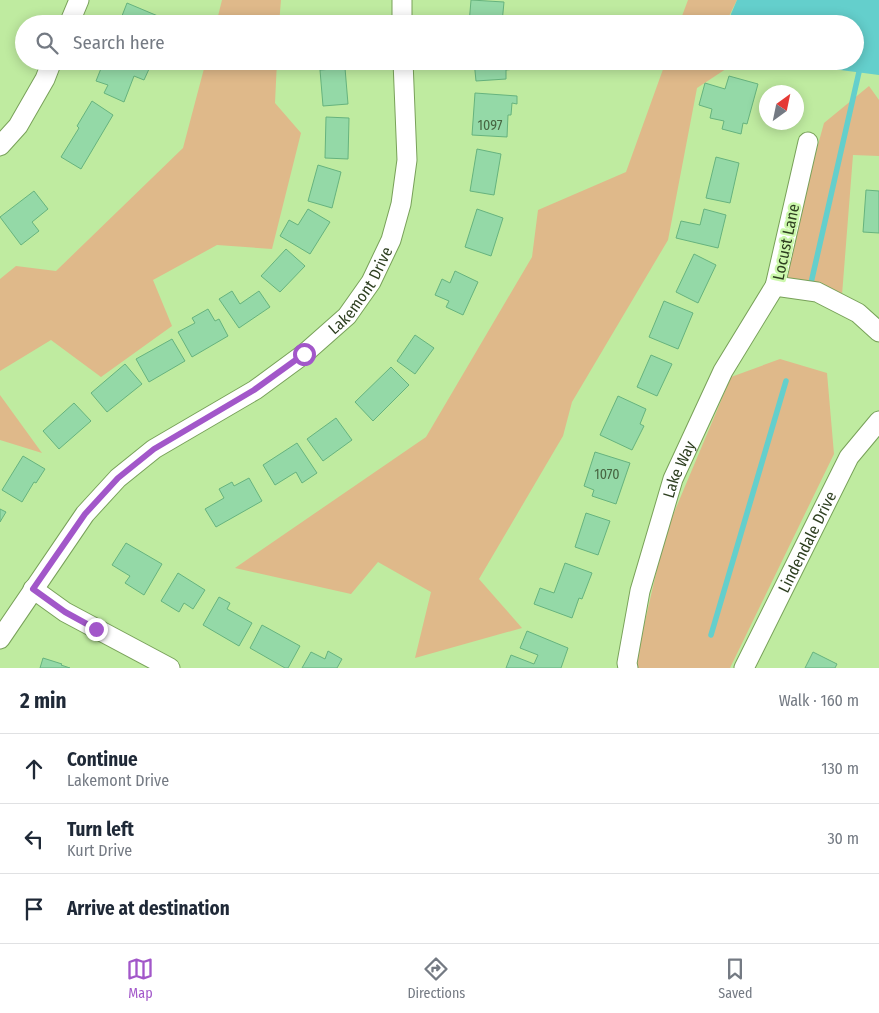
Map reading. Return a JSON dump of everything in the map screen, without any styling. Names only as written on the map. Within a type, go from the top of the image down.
[{"type":"street","points":[[72,15],[79,0]]},
{"type":"street","points":[[402,0],[402,15]]},
{"type":"street","points":[[0,146],[18,126],[48,70]]},
{"type":"street","name":"Lakemont Drive","points":[[0,639],[85,514],[118,478],[154,449],[254,390],[304,354],[347,316],[371,282],[391,240],[401,204],[407,160],[403,70]]},
{"type":"street","name":"Locust Lane","points":[[808,142],[775,286],[817,292],[858,313],[879,332]]},
{"type":"street","name":"Lake Way","points":[[628,668],[627,663],[640,591],[673,479],[723,371],[775,286]]},
{"type":"street","name":"Lindendale Drive","points":[[744,668],[849,458],[879,421]]},
{"type":"street","points":[[33,589],[65,612],[170,668]]},
{"type":"shaded area","points":[[222,0],[281,0],[280,15],[218,15]]},
{"type":"shaded area","points":[[688,0],[737,0],[730,15],[682,15]]},
{"type":"shaded area","points":[[204,70],[277,70],[275,103],[301,133],[272,249],[217,245],[153,280],[172,326],[101,377],[51,340],[0,371],[0,279],[16,266],[56,271],[183,148]]},
{"type":"shaded area","points":[[663,70],[724,70],[697,88],[668,240],[572,402],[563,436],[479,579],[522,628],[415,658],[431,592],[378,562],[351,594],[235,568],[426,437],[532,257],[538,210],[626,172]]},
{"type":"shaded area","points":[[869,86],[879,100],[879,156],[853,155],[842,295],[781,279],[824,123]]},
{"type":"shaded area","points":[[780,359],[827,373],[834,454],[730,668],[637,668],[635,665],[665,534],[731,377]]},
{"type":"shaded area","points":[[0,395],[42,453],[0,440]]},
{"type":"water","points":[[737,0],[879,0],[879,75],[840,70],[864,70],[864,15],[731,14]]},
{"type":"building","points":[[471,0],[504,2],[503,15],[470,15]]},
{"type":"building","points":[[127,3],[156,15],[122,15]]},
{"type":"building","points":[[100,70],[149,70],[144,80],[134,76],[124,102],[104,93],[108,85],[96,81]]},
{"type":"building","points":[[320,70],[345,70],[348,104],[323,106]]},
{"type":"building","points":[[475,70],[506,70],[506,79],[476,81]]},
{"type":"building","points":[[729,76],[758,84],[747,124],[743,123],[741,134],[722,129],[724,121],[710,118],[712,109],[699,105],[705,83],[725,89]]},
{"type":"building","points":[[475,93],[517,96],[517,104],[512,103],[511,115],[508,115],[507,137],[472,135]]},
{"type":"building","points":[[92,101],[113,115],[81,169],[61,157],[79,128],[77,126]]},
{"type":"building","points":[[326,117],[349,118],[348,159],[325,158]]},
{"type":"building","points":[[477,149],[501,154],[494,195],[470,191]]},
{"type":"building","points":[[716,157],[739,163],[730,203],[706,198]]},
{"type":"building","points":[[318,165],[341,172],[332,208],[308,201]]},
{"type":"building","points":[[866,190],[879,191],[879,233],[863,232]]},
{"type":"building","points":[[34,191],[48,209],[32,222],[39,231],[21,245],[0,217]]},
{"type":"building","points":[[308,209],[330,222],[310,254],[280,236],[289,220],[298,225]]},
{"type":"building","points":[[477,209],[503,218],[491,256],[465,247]]},
{"type":"building","points":[[704,209],[726,215],[718,248],[676,238],[681,221],[700,225]]},
{"type":"building","points":[[286,249],[305,266],[280,292],[261,276]]},
{"type":"building","points":[[694,254],[716,265],[698,303],[676,292]]},
{"type":"building","points":[[455,271],[478,282],[463,315],[446,307],[449,301],[435,295],[442,279],[450,283]]},
{"type":"building","points":[[232,291],[240,304],[259,291],[270,307],[239,328],[219,299]]},
{"type":"building","points":[[664,301],[693,313],[678,349],[649,337]]},
{"type":"building","points":[[208,309],[215,321],[219,319],[228,336],[192,357],[178,332],[195,323],[192,318]]},
{"type":"building","points":[[415,335],[434,348],[415,374],[397,361]]},
{"type":"building","points":[[172,339],[185,361],[149,382],[136,359]]},
{"type":"building","points":[[651,355],[672,364],[657,396],[637,387]]},
{"type":"building","points":[[125,364],[142,384],[107,412],[91,393]]},
{"type":"building","points":[[391,367],[409,385],[373,421],[355,402]]},
{"type":"building","points":[[618,396],[646,409],[640,424],[644,426],[632,450],[600,435]]},
{"type":"building","points":[[74,403],[91,421],[59,449],[43,431]]},
{"type":"building","points":[[336,418],[352,440],[323,461],[307,439]]},
{"type":"building","points":[[297,443],[317,473],[302,483],[296,472],[275,485],[263,465]]},
{"type":"building","points":[[595,452],[630,463],[616,504],[592,496],[594,490],[584,486]]},
{"type":"building","points":[[23,456],[45,469],[36,483],[34,482],[22,502],[2,490]]},
{"type":"building","points":[[249,478],[262,501],[216,527],[205,509],[224,498],[219,489],[232,482],[234,486]]},
{"type":"building","points":[[0,509],[6,512],[0,522]]},
{"type":"building","points":[[586,513],[610,521],[598,555],[575,547]]},
{"type":"building","points":[[126,543],[162,564],[144,595],[125,583],[130,576],[112,565]]},
{"type":"building","points":[[565,563],[592,573],[582,599],[579,598],[572,618],[534,604],[540,588],[554,593]]},
{"type":"building","points":[[178,573],[205,590],[193,609],[184,603],[179,612],[161,601]]},
{"type":"building","points":[[219,597],[230,603],[227,609],[252,623],[239,646],[203,625]]},
{"type":"building","points":[[262,625],[300,646],[288,668],[250,648]]},
{"type":"building","points":[[527,631],[568,648],[561,668],[506,668],[511,655],[534,664],[538,655],[520,648]]},
{"type":"building","points":[[328,651],[342,659],[337,668],[302,668],[311,652],[325,659]]},
{"type":"building","points":[[813,652],[837,664],[835,668],[805,668]]},
{"type":"building","points":[[43,658],[62,664],[70,668],[40,668]]},
{"type":"waterway","points":[[811,283],[859,72]]},
{"type":"waterway","points":[[711,635],[786,381]]},
{"type":"route","points":[[96,629],[65,612],[33,589],[85,514],[118,478],[154,449],[254,390],[304,354]]}]
